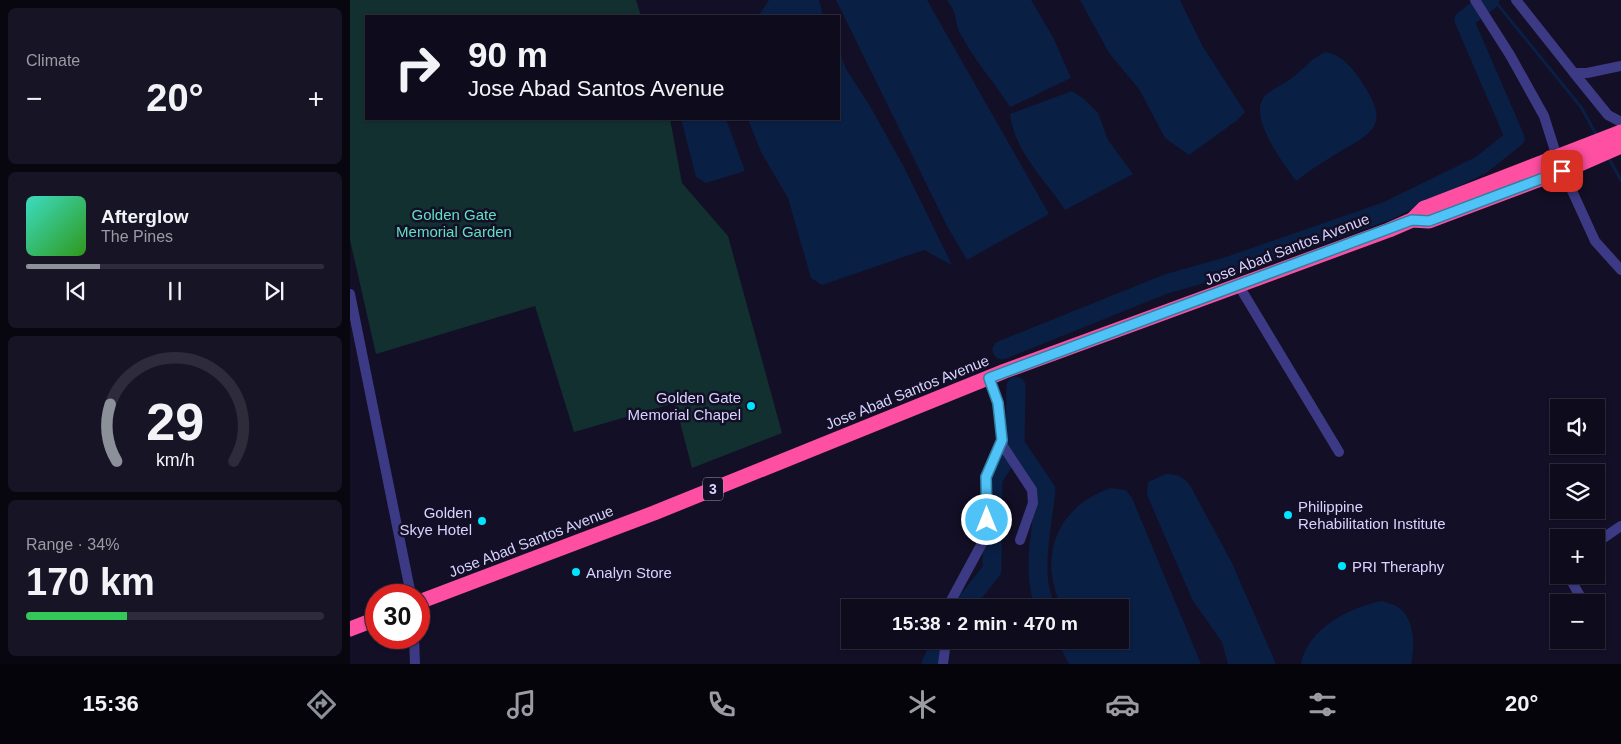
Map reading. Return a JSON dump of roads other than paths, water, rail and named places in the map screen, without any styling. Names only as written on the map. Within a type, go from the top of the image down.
[{"type":"highway","name":"Jose Abad Santos Avenue","points":[[430,598],[636,520],[989,378],[1412,220],[1429,221],[1567,161],[1621,132]]},
{"type":"highway","name":"Jose Abad Santos Avenue","points":[[1567,161],[1621,146]]},
{"type":"highway","points":[[350,629],[365,623]]},
{"type":"street","points":[[1476,0],[1510,55],[1567,161],[1595,241],[1621,270]]},
{"type":"street","points":[[1516,0],[1608,115],[1621,122]]},
{"type":"street","points":[[1574,73],[1587,73],[1621,66]]},
{"type":"street","points":[[1239,286],[1339,452]]},
{"type":"street","points":[[350,294],[409,584]]},
{"type":"street","points":[[989,378],[998,403],[1003,443],[1032,490],[1033,503],[1020,540]]},
{"type":"street","points":[[953,599],[987,534],[986,477],[1003,443]]},
{"type":"street","points":[[1605,537],[1621,526]]},
{"type":"street","points":[[414,649],[415,664]]},
{"type":"street","points":[[943,664],[945,649]]},
{"type":"water","points":[[769,0],[819,0],[823,15],[759,15]]},
{"type":"water","points":[[836,0],[927,0],[1049,214],[967,260],[947,226]]},
{"type":"water","points":[[947,0],[1031,0],[1053,37],[1071,78],[1010,107],[966,45],[953,10]]},
{"type":"water","points":[[1080,0],[1180,0],[1202,45],[1245,112],[1236,121],[1189,155],[1165,138],[1139,89],[1109,53]]},
{"type":"water","points":[[1326,52],[1338,56],[1360,79],[1371,97],[1377,117],[1375,124],[1363,137],[1296,181],[1283,163],[1263,126],[1260,114],[1261,103],[1266,95],[1292,78],[1316,57]]},
{"type":"water","points":[[840,53],[846,69],[870,106],[904,167],[952,265],[924,250],[822,285],[811,278],[788,198],[761,152],[748,120],[840,120]]},
{"type":"water","points":[[1072,91],[1084,99],[1098,113],[1108,140],[1133,174],[1065,210],[1024,153],[1013,128],[1010,114]]},
{"type":"water","points":[[681,120],[726,120],[745,171],[706,183],[696,177]]},
{"type":"water","points":[[1166,474],[1180,477],[1191,487],[1232,563],[1276,664],[1228,664],[1222,642],[1193,601],[1147,495],[1148,482]]},
{"type":"water","points":[[1111,488],[1126,490],[1132,498],[1201,664],[1089,664],[1082,649],[1129,649],[1129,599],[1059,599],[1055,588],[1052,552],[1057,536],[1065,520],[1077,507],[1092,496]]},
{"type":"water","points":[[1382,601],[1398,607],[1408,618],[1413,641],[1411,664],[1301,664],[1305,651],[1321,630],[1344,614]]},
{"type":"waterway","points":[[1002,350],[1166,284],[1226,267],[1387,211],[1481,165],[1515,138],[1464,20],[1490,0]]},
{"type":"waterway","points":[[1494,0],[1581,107],[1597,136]]},
{"type":"waterway","points":[[1608,157],[1621,180]]},
{"type":"waterway","points":[[969,599],[992,570],[993,479],[1015,444],[1016,386]]},
{"type":"waterway","points":[[1015,444],[1046,490],[1038,566],[1039,582],[1043,599]]},
{"type":"waterway","points":[[931,664],[938,649]]},
{"type":"waterway","points":[[1072,649],[1080,664]]},
{"type":"place","name":"Golden Gate Memorial Chapel","points":[[751,406]]},
{"type":"place","name":"Philippine Rehabilitation Institute","points":[[1288,515]]},
{"type":"place","name":"Golden Skye Hotel","points":[[482,521]]},
{"type":"place","name":"PRI Theraphy","points":[[1342,566]]},
{"type":"place","name":"Analyn Store","points":[[576,572]]},
{"type":"park label","name":"Golden Gate Memorial Garden","points":[[454,222]]}]
